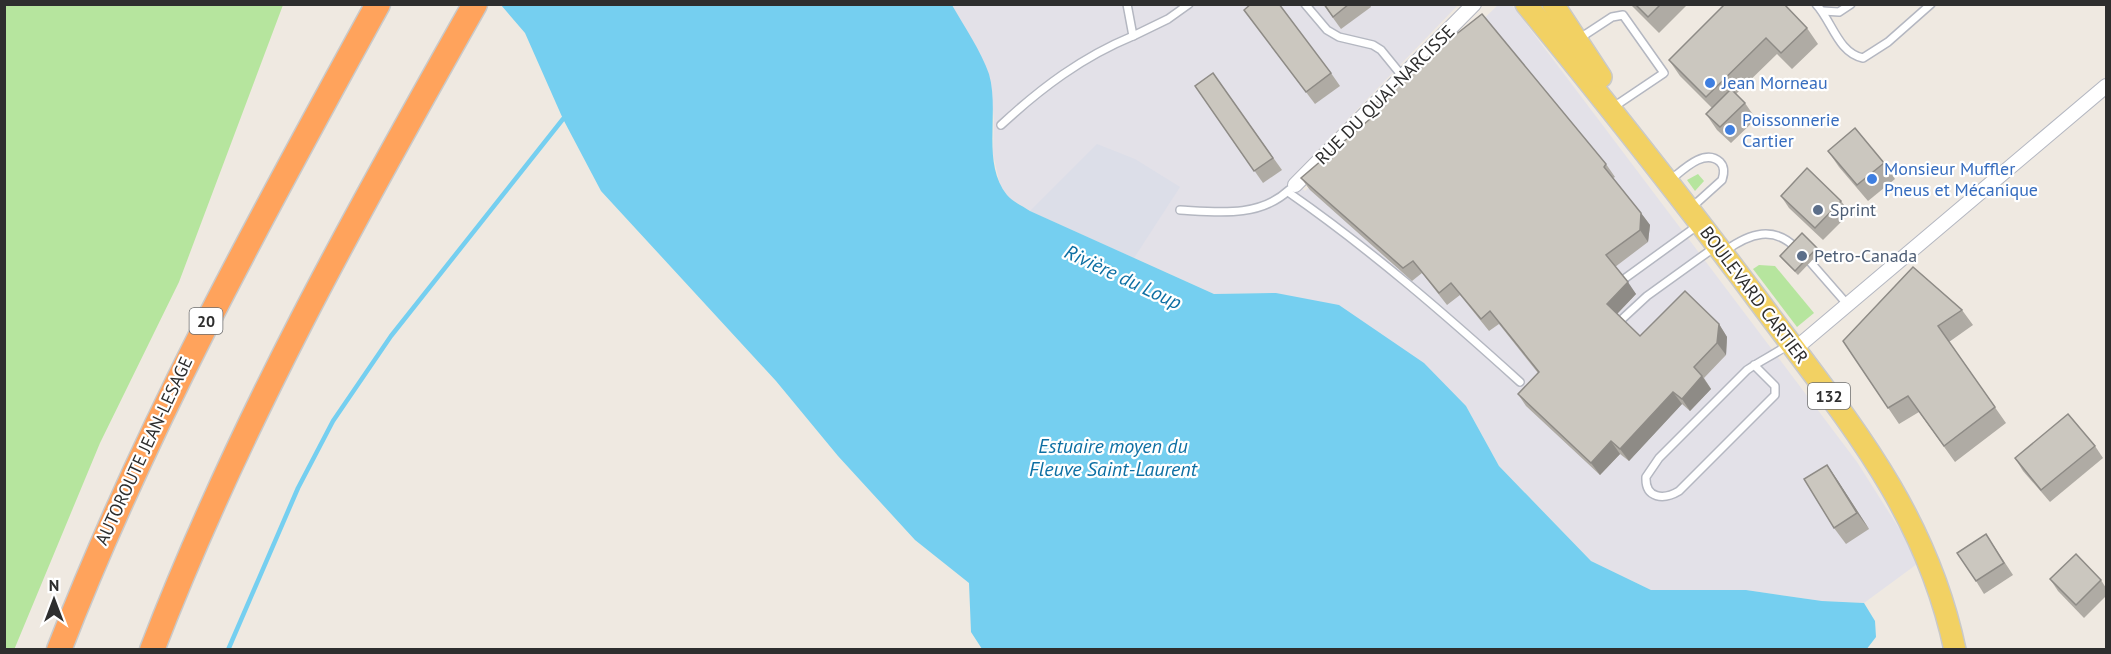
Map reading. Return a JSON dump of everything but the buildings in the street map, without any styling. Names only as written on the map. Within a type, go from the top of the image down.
[{"type":"highway","name":"AUTOROUTE JEAN-LESAGE","points":[[59,650],[111,520],[192,348],[246,244],[378,4]]},
{"type":"highway","points":[[152,650],[219,487],[287,348],[354,218],[475,4]]},
{"type":"main road","name":"BOULEVARD CARTIER","points":[[1526,4],[1553,10],[1570,45],[1793,346],[1878,465],[1912,522],[1935,576],[1955,650]]},
{"type":"street","name":"RUE DU QUAI-NARCISSE","points":[[1291,188],[1474,4]]},
{"type":"street","points":[[1793,346],[1995,183],[2106,86]]},
{"type":"lane","points":[[1127,4],[1133,36]]},
{"type":"lane","points":[[1001,125],[1036,93],[1079,63],[1103,48],[1168,19],[1189,4]]},
{"type":"lane","points":[[1305,4],[1327,30],[1339,37],[1373,45],[1381,50],[1403,77]]},
{"type":"lane","points":[[1816,4],[1847,49],[1855,56],[1863,58],[1888,42],[1931,4]]},
{"type":"lane","points":[[1823,12],[1839,12],[1851,4]]},
{"type":"lane","points":[[1570,45],[1612,17],[1623,15],[1664,73]]},
{"type":"lane","points":[[1614,106],[1672,66]]},
{"type":"lane","points":[[1624,279],[1695,216],[1720,184],[1724,175],[1722,165],[1713,158],[1700,159],[1664,173]]},
{"type":"lane","points":[[1180,210],[1253,210],[1270,205],[1291,188],[1417,292],[1520,382]]},
{"type":"lane","points":[[1620,321],[1647,296],[1720,249],[1743,238],[1770,232],[1789,240],[1826,277],[1846,304]]},
{"type":"lane","points":[[1754,365],[1775,386],[1775,395],[1679,491],[1664,498],[1656,497],[1650,492],[1646,482],[1650,469],[1754,365],[1793,346]]},
{"type":"shaded area","points":[[952,5],[1458,5],[1290,179],[1305,191],[1498,5],[1512,5],[1857,462],[1902,533],[1917,564],[1864,603],[1822,601],[1746,590],[1651,590],[1591,561],[1499,466],[1466,406],[1276,293],[1214,294],[1030,211],[1009,198],[1000,185],[993,154],[994,120],[989,74]]},
{"type":"shaded area","points":[[1097,144],[1135,159],[1180,187],[1134,258],[1030,211]]},
{"type":"green space","points":[[4,5],[283,5],[179,282],[100,443],[14,650],[4,649]]},
{"type":"green space","points":[[1698,174],[1704,181],[1695,191],[1687,180]]},
{"type":"green space","points":[[1759,265],[1775,266],[1814,313],[1797,327],[1753,269]]},
{"type":"water","name":"Estuaire moyen du Fleuve Saint-Laurent","points":[[501,5],[952,5],[989,74],[993,104],[995,168],[999,182],[1007,195],[1015,202],[1030,211],[1214,294],[1276,293],[1339,305],[1424,363],[1466,406],[1499,466],[1591,561],[1651,590],[1746,590],[1822,601],[1864,603],[1875,621],[1876,637],[1866,650],[982,649],[971,632],[969,583],[915,540],[838,456],[776,381],[601,191],[563,119],[525,33]]},
{"type":"waterway","points":[[228,650],[298,488],[333,421],[391,336],[563,119]]},
{"type":"place","name":"Jean Morneau","points":[[1710,83]]},
{"type":"place","name":"Poissonnerie Cartier","points":[[1730,130]]},
{"type":"place","name":"Monsieur Muffler Pneus et Mécanique","points":[[1872,179]]},
{"type":"place","name":"Sprint","points":[[1818,210]]},
{"type":"place","name":"Petro-Canada","points":[[1802,256]]},
{"type":"water label","name":"Rivière du Loup","points":[[1123,277]]}]
